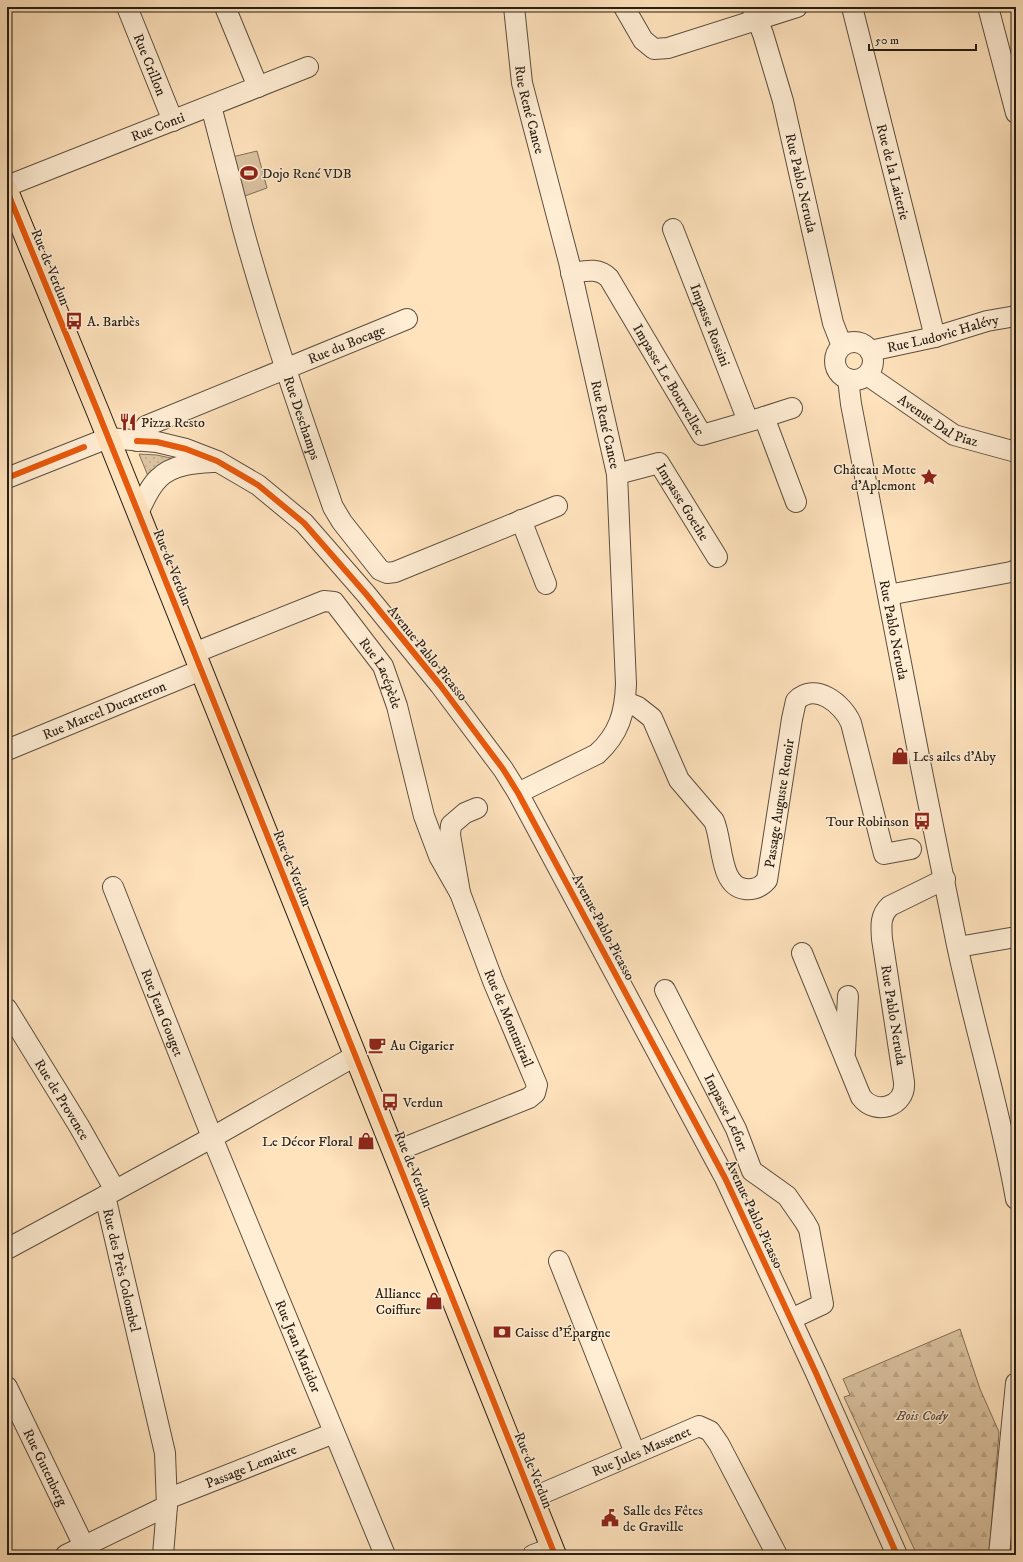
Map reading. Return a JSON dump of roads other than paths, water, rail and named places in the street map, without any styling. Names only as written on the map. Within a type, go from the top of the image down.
[{"type":"main road","name":"Rue de Verdun","points":[[7,191],[198,662],[532,1498],[547,1553]]},
{"type":"street","name":"Rue Crillon","points":[[127,7],[173,121]]},
{"type":"street","points":[[226,7],[258,87]]},
{"type":"street","name":"Rue René Cance","points":[[514,7],[522,83],[571,273],[617,474],[626,684],[626,702],[619,728],[607,745],[597,754],[518,792]]},
{"type":"street","points":[[624,7],[643,40],[654,49],[668,48],[754,13],[797,7]]},
{"type":"street","name":"Rue de la Laiterie","points":[[852,7],[935,337]]},
{"type":"street","points":[[988,7],[1016,113]]},
{"type":"street","name":"Rue Pablo Neruda","points":[[754,13],[763,34],[783,101],[833,323],[842,346]]},
{"type":"street","name":"Rue Conti","points":[[7,186],[308,67]]},
{"type":"street","name":"Rue Deschamps","points":[[211,106],[243,230],[285,368],[333,507],[342,522],[380,570],[387,573],[395,572],[556,506]]},
{"type":"street","name":"Impasse Rossini","points":[[674,229],[756,419],[796,502]]},
{"type":"street","name":"Impasse Le Bourvellec","points":[[571,273],[595,270],[603,273],[609,278],[702,435],[792,408]]},
{"type":"street","name":"Rue Ludovic Halévy","points":[[870,351],[935,337],[987,321],[1016,316]]},
{"type":"street","name":"Rue du Bocage","points":[[137,441],[146,426],[407,319]]},
{"type":"street","points":[[855,342],[864,345],[870,351],[873,356],[872,367],[858,377],[843,377],[836,367],[836,356],[842,346],[846,344],[855,342]]},
{"type":"street","name":"Rue Pablo Neruda","points":[[858,377],[851,404],[958,947],[994,1094],[1016,1200]]},
{"type":"street","name":"Avenue Dal Piaz","points":[[858,377],[954,435],[1016,452]]},
{"type":"street","points":[[7,478],[108,438]]},
{"type":"street","name":"Avenue Pablo Picasso","points":[[108,438],[157,442],[186,449],[217,461],[258,485],[304,523],[366,594],[440,685],[503,769],[518,792],[725,1178],[791,1319],[897,1555]]},
{"type":"street","points":[[138,513],[151,488],[159,478],[171,470],[192,463],[217,461]]},
{"type":"street","name":"Impasse Goethe","points":[[617,474],[659,463],[717,557]]},
{"type":"street","points":[[521,520],[546,584]]},
{"type":"street","points":[[888,595],[1016,570]]},
{"type":"street","name":"Rue Lacépède","points":[[198,662],[324,601],[334,602],[383,666],[397,706],[424,816],[438,856],[460,893]]},
{"type":"street","name":"Rue Marcel Ducarteron","points":[[7,750],[198,662]]},
{"type":"street","name":"Passage Auguste Renoir","points":[[626,702],[638,707],[652,718],[679,780],[714,821],[718,829],[726,874],[735,886],[752,890],[767,880],[793,713],[796,701],[805,694],[811,693],[830,698],[847,714],[851,723],[884,854],[911,850]]},
{"type":"street","name":"Rue de Montmirail","points":[[394,1152],[528,1098],[535,1093],[537,1085],[493,981],[460,893],[450,835],[452,825],[465,813],[477,808]]},
{"type":"street","name":"Rue Pablo Neruda","points":[[802,953],[861,1097],[870,1105],[876,1107],[895,1104],[902,1096],[905,1089],[882,939],[881,926],[884,911],[890,906],[944,879]]},
{"type":"street","name":"Rue Jean Gouget","points":[[113,887],[213,1137]]},
{"type":"street","points":[[958,947],[1016,937]]},
{"type":"street","name":"Impasse Lefort","points":[[665,990],[736,1129],[752,1171],[787,1196],[809,1229],[823,1304],[791,1319]]},
{"type":"street","name":"Rue Pablo Neruda","points":[[845,1058],[848,996]]},
{"type":"street","name":"Rue de Provence","points":[[7,1009],[79,1126],[110,1193]]},
{"type":"street","name":"Rue des Près Colombel","points":[[163,1555],[167,1503],[165,1452],[110,1193],[213,1137],[355,1056]]},
{"type":"street","name":"Rue Jean Maridor","points":[[213,1137],[385,1555]]},
{"type":"street","points":[[7,1249],[110,1193]]},
{"type":"street","points":[[559,1261],[635,1453]]},
{"type":"street","points":[[999,1555],[1016,1382]]},
{"type":"street","name":"Rue Gutenberg","points":[[7,1387],[84,1546]]},
{"type":"street","name":"Rue Jules Massenet","points":[[532,1498],[699,1426],[710,1431],[719,1444],[777,1555]]},
{"type":"street","name":"Passage Lemaitre","points":[[66,1555],[167,1503],[334,1433]]},
{"type":"place","name":"Dojo René VDB","points":[[249,173]]},
{"type":"place","name":"A. Barbès","points":[[74,321]]},
{"type":"place","name":"Pizza Resto","points":[[128,422]]},
{"type":"place","name":"Château Motte d'Aplemont","points":[[929,477]]},
{"type":"place","name":"Les ailes d'Aby","points":[[900,756]]},
{"type":"place","name":"Tour Robinson","points":[[922,821]]},
{"type":"place","name":"Au Cigarier","points":[[377,1045]]},
{"type":"place","name":"Verdun","points":[[390,1102]]},
{"type":"place","name":"Le Décor Floral","points":[[366,1141]]},
{"type":"place","name":"Alliance Coiffure","points":[[434,1301]]},
{"type":"place","name":"Caisse d'Épargne","points":[[502,1332]]},
{"type":"place","name":"Salle des Fêtes de Graville","points":[[610,1518]]},
{"type":"park label","name":"Bois Cody","points":[[922,1415]]}]
